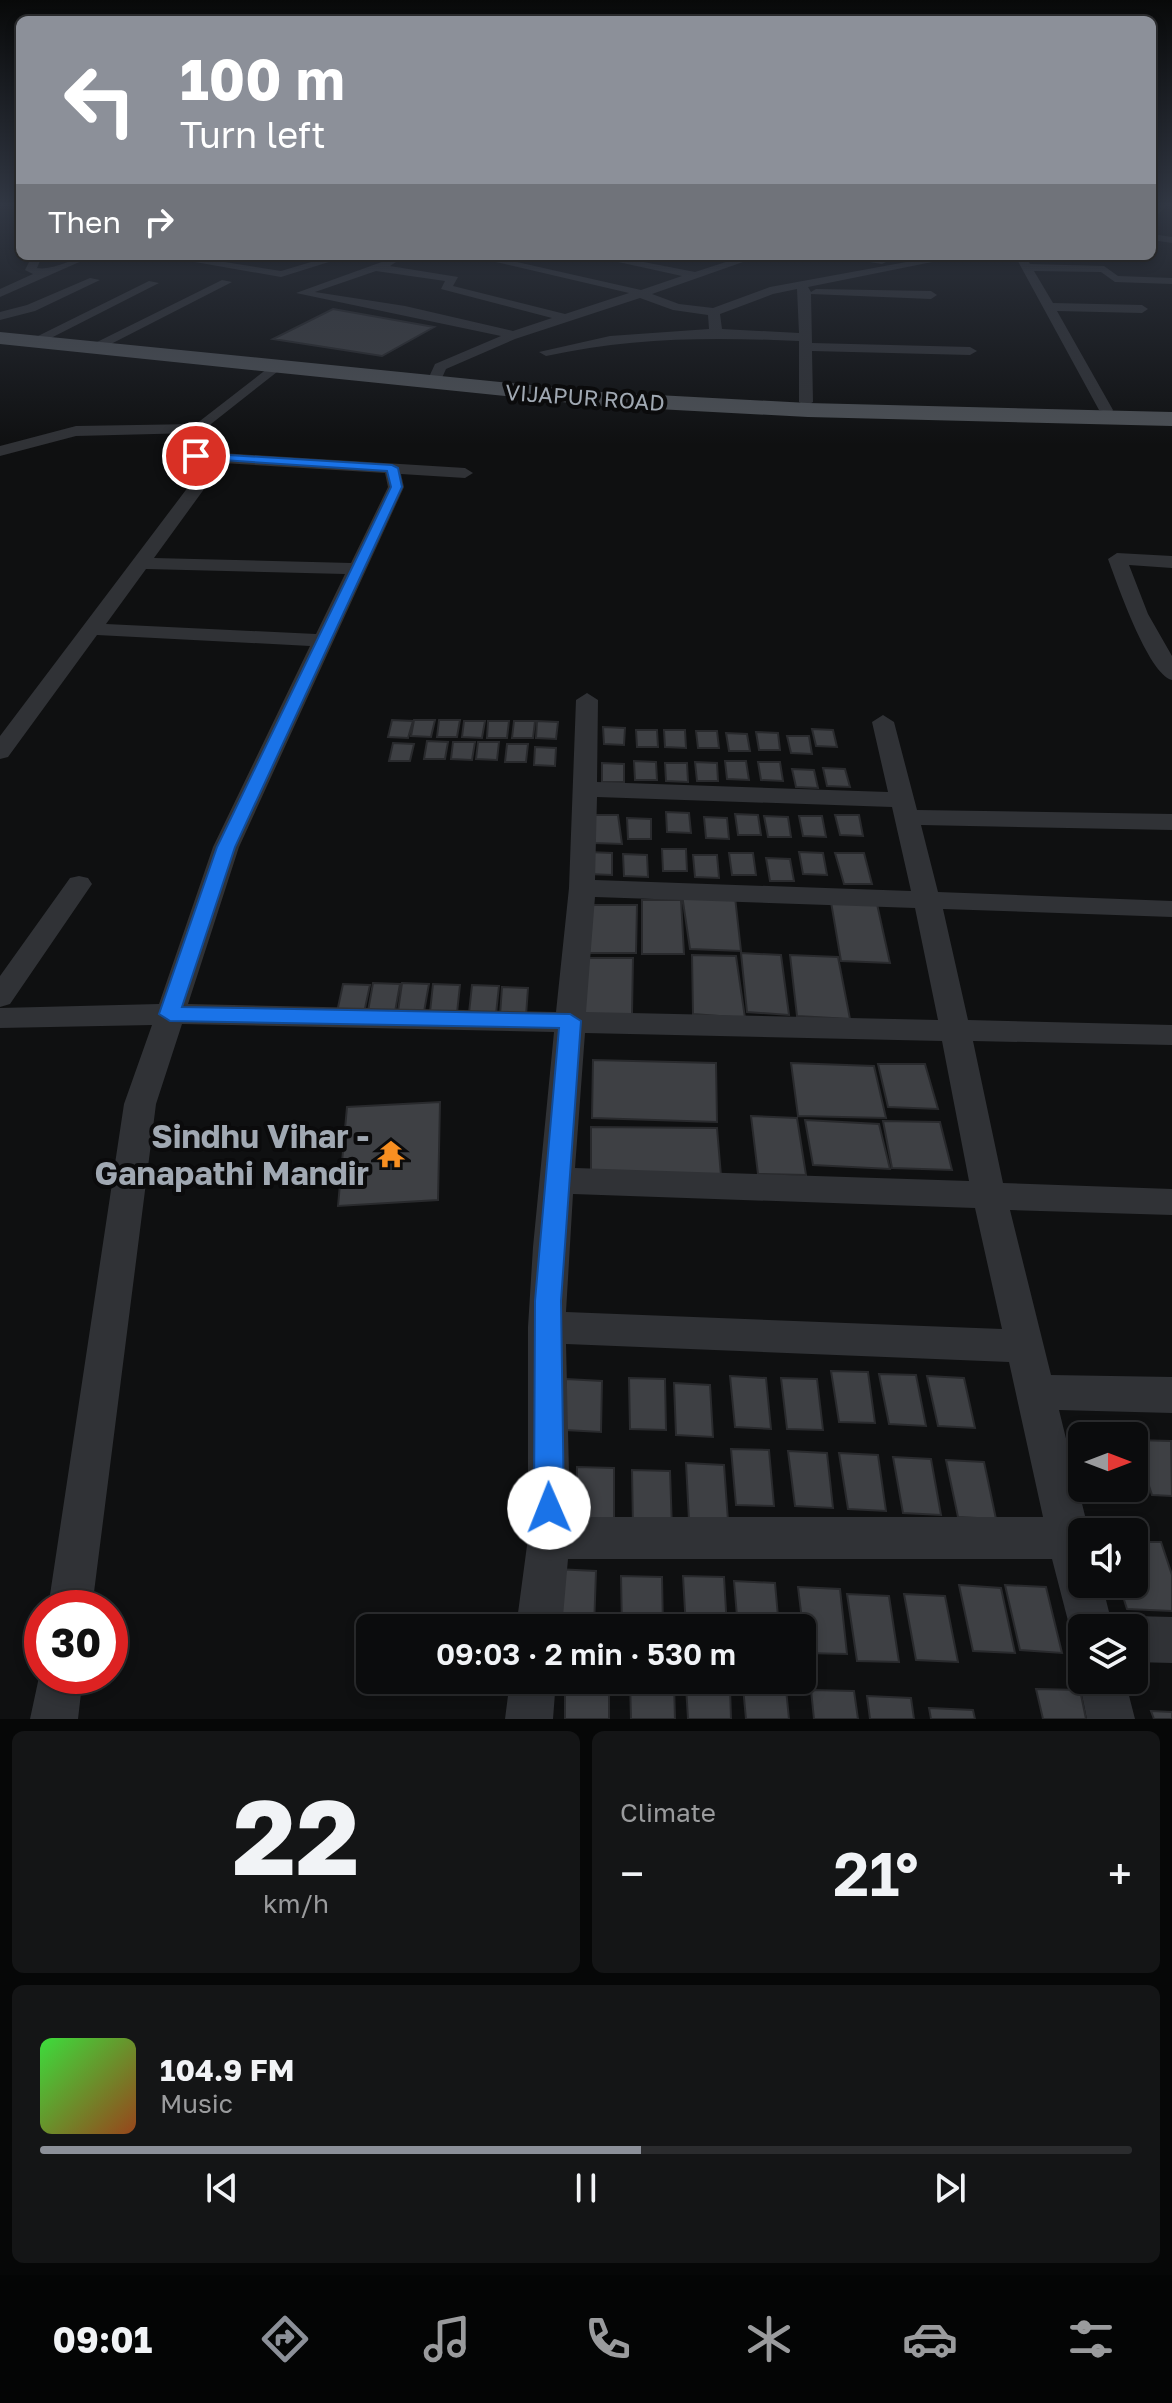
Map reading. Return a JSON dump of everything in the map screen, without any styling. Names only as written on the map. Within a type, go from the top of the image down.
[{"type":"main road","name":"VIJAPUR ROAD","points":[[0,331],[598,393],[1172,412]]},
{"type":"main road","name":"VIJAPUR ROAD","points":[[0,338],[272,369],[691,405],[1172,419]]},
{"type":"street","points":[[0,316],[31,308],[82,285]]},
{"type":"street","points":[[44,336],[148,285]]},
{"type":"street","points":[[104,342],[219,285]]},
{"type":"street","points":[[323,285],[302,293],[405,310],[567,347]]},
{"type":"street","points":[[447,285],[445,287],[566,318]]},
{"type":"street","points":[[612,285],[677,307],[714,312],[770,291],[803,289],[931,295]]},
{"type":"street","points":[[436,377],[440,367],[514,335],[668,285]]},
{"type":"street","points":[[803,289],[819,285]]},
{"type":"street","points":[[1035,285],[1106,410]]},
{"type":"street","points":[[803,289],[806,402]]},
{"type":"street","points":[[1046,307],[1142,309]]},
{"type":"street","points":[[714,312],[716,333]]},
{"type":"street","points":[[546,352],[611,337],[648,333],[716,333],[804,342],[970,351]]},
{"type":"street","points":[[272,369],[204,422],[196,456],[465,473]]},
{"type":"street","points":[[0,451],[76,431],[203,428]]},
{"type":"street","points":[[0,752],[219,457]]},
{"type":"street","points":[[72,1590],[140,1104],[226,847],[396,487],[392,468]]},
{"type":"street","points":[[1172,562],[1117,559],[1138,614],[1172,674]]},
{"type":"street","points":[[141,563],[357,569]]},
{"type":"street","points":[[92,629],[324,640]]},
{"type":"street","points":[[541,1614],[549,1538],[547,1327],[556,1180],[582,888],[582,789],[587,700]]},
{"type":"street","points":[[549,1538],[1068,1538],[927,903],[883,722]]},
{"type":"street","points":[[582,789],[1172,822]]},
{"type":"street","points":[[0,997],[79,884]]},
{"type":"street","points":[[582,888],[927,903],[1172,909]]},
{"type":"street","points":[[0,1018],[170,1014],[1172,1035]]},
{"type":"street","points":[[556,1180],[1172,1202]]},
{"type":"street","points":[[547,1327],[1025,1346]]},
{"type":"street","points":[[1035,1392],[1172,1395]]},
{"type":"street","points":[[1148,1639],[1172,1640]]},
{"type":"street","points":[[54,1719],[57,1694]]},
{"type":"street","points":[[529,1719],[532,1694]]},
{"type":"street","points":[[1105,1694],[1111,1719]]},
{"type":"building","points":[[333,309],[434,327],[382,356],[273,339]]},
{"type":"building","points":[[392,720],[413,721],[408,738],[388,737]]},
{"type":"building","points":[[414,720],[435,720],[431,737],[411,736]]},
{"type":"building","points":[[439,720],[460,720],[457,737],[437,737]]},
{"type":"building","points":[[464,721],[485,721],[482,738],[462,737]]},
{"type":"building","points":[[488,721],[509,721],[507,738],[487,738]]},
{"type":"building","points":[[514,721],[535,721],[533,738],[512,738]]},
{"type":"building","points":[[537,721],[558,722],[556,739],[536,738]]},
{"type":"building","points":[[603,727],[625,728],[624,745],[604,744]]},
{"type":"building","points":[[812,729],[833,730],[837,747],[816,746]]},
{"type":"building","points":[[636,730],[657,730],[658,747],[637,747]]},
{"type":"building","points":[[664,730],[685,730],[686,748],[665,747]]},
{"type":"building","points":[[696,731],[717,731],[719,748],[698,748]]},
{"type":"building","points":[[756,732],[778,733],[780,750],[759,750]]},
{"type":"building","points":[[726,733],[747,734],[750,751],[729,751]]},
{"type":"building","points":[[787,736],[809,736],[812,754],[791,753]]},
{"type":"building","points":[[427,741],[448,742],[445,759],[424,759]]},
{"type":"building","points":[[453,742],[475,742],[472,760],[451,759]]},
{"type":"building","points":[[478,742],[499,742],[497,760],[476,759]]},
{"type":"building","points":[[393,743],[414,744],[410,761],[389,761]]},
{"type":"building","points":[[507,744],[528,744],[526,762],[505,762]]},
{"type":"building","points":[[535,747],[556,748],[555,766],[534,765]]},
{"type":"building","points":[[634,761],[656,762],[657,780],[635,780]]},
{"type":"building","points":[[725,761],[746,761],[749,780],[727,779]]},
{"type":"building","points":[[695,762],[717,763],[718,781],[697,781]]},
{"type":"building","points":[[758,762],[780,762],[783,781],[761,780]]},
{"type":"building","points":[[602,763],[624,764],[624,782],[602,782]]},
{"type":"building","points":[[665,763],[687,763],[688,782],[666,781]]},
{"type":"building","points":[[823,768],[845,769],[850,787],[827,786]]},
{"type":"building","points":[[792,769],[814,770],[818,788],[796,787]]},
{"type":"building","points":[[666,812],[689,813],[691,833],[667,832]]},
{"type":"building","points":[[735,814],[758,815],[761,835],[738,835]]},
{"type":"building","points":[[594,815],[618,815],[622,844],[594,843]]},
{"type":"building","points":[[835,815],[859,815],[863,836],[840,835]]},
{"type":"building","points":[[764,816],[788,817],[791,837],[768,837]]},
{"type":"building","points":[[799,816],[822,816],[826,837],[803,836]]},
{"type":"building","points":[[704,817],[727,818],[729,839],[706,838]]},
{"type":"building","points":[[627,818],[651,819],[651,839],[628,839]]},
{"type":"building","points":[[662,849],[686,849],[687,871],[663,871]]},
{"type":"building","points":[[588,852],[612,853],[612,875],[588,874]]},
{"type":"building","points":[[799,852],[823,853],[827,875],[803,874]]},
{"type":"building","points":[[729,853],[753,853],[756,875],[732,875]]},
{"type":"building","points":[[835,853],[864,853],[872,884],[844,884]]},
{"type":"building","points":[[623,854],[647,855],[648,877],[624,876]]},
{"type":"building","points":[[693,855],[717,855],[719,878],[695,877]]},
{"type":"building","points":[[766,858],[790,859],[794,881],[770,881]]},
{"type":"building","points":[[682,895],[735,897],[741,951],[690,949]]},
{"type":"building","points":[[642,900],[681,900],[684,954],[642,954]]},
{"type":"building","points":[[831,902],[877,904],[890,963],[841,961]]},
{"type":"building","points":[[589,905],[637,905],[636,953],[586,953]]},
{"type":"building","points":[[741,953],[781,955],[789,1015],[747,1012]]},
{"type":"building","points":[[692,955],[736,956],[745,1018],[693,1014]]},
{"type":"building","points":[[790,955],[838,957],[850,1019],[797,1016]]},
{"type":"building","points":[[583,958],[633,958],[632,1014],[580,1014]]},
{"type":"building","points":[[373,983],[400,984],[395,1012],[368,1011]]},
{"type":"building","points":[[402,983],[429,984],[424,1012],[398,1011]]},
{"type":"building","points":[[343,984],[370,985],[364,1013],[337,1012]]},
{"type":"building","points":[[433,984],[460,985],[457,1013],[430,1012]]},
{"type":"building","points":[[472,985],[499,986],[496,1014],[469,1013]]},
{"type":"building","points":[[502,987],[528,988],[526,1016],[500,1015]]},
{"type":"building","points":[[593,1060],[716,1063],[717,1122],[592,1118]]},
{"type":"building","points":[[791,1063],[874,1066],[886,1118],[798,1116]]},
{"type":"building","points":[[878,1064],[925,1064],[938,1109],[888,1107]]},
{"type":"building","name":"Sindhu Vihar - Ganapathi Mandir","points":[[440,1102],[438,1200],[338,1206],[347,1107]]},
{"type":"building","points":[[751,1116],[797,1118],[806,1175],[758,1174]]},
{"type":"building","points":[[805,1120],[879,1124],[890,1169],[813,1165]]},
{"type":"building","points":[[883,1121],[940,1122],[952,1170],[892,1168]]},
{"type":"building","points":[[591,1127],[717,1128],[721,1176],[591,1173]]},
{"type":"building","points":[[831,1371],[868,1372],[875,1423],[839,1422]]},
{"type":"building","points":[[879,1374],[916,1375],[926,1426],[889,1424]]},
{"type":"building","points":[[730,1376],[766,1378],[771,1429],[735,1427]]},
{"type":"building","points":[[927,1376],[964,1378],[975,1428],[938,1426]]},
{"type":"building","points":[[629,1378],[665,1379],[666,1430],[630,1429]]},
{"type":"building","points":[[781,1378],[817,1379],[823,1430],[787,1429]]},
{"type":"building","points":[[566,1379],[602,1381],[601,1432],[565,1430]]},
{"type":"building","points":[[674,1383],[710,1385],[713,1437],[676,1435]]},
{"type":"building","points":[[1148,1440],[1171,1441],[1172,1496],[1152,1495],[1148,1483]]},
{"type":"building","points":[[731,1449],[769,1450],[774,1506],[736,1505]]},
{"type":"building","points":[[788,1451],[827,1453],[833,1508],[795,1506]]},
{"type":"building","points":[[839,1453],[878,1455],[886,1511],[848,1509]]},
{"type":"building","points":[[893,1457],[931,1459],[941,1515],[903,1513]]},
{"type":"building","points":[[946,1460],[984,1462],[996,1519],[958,1517]]},
{"type":"building","points":[[686,1463],[724,1465],[728,1521],[689,1520]]},
{"type":"building","points":[[577,1467],[614,1468],[614,1525],[576,1523]]},
{"type":"building","points":[[632,1470],[670,1471],[672,1529],[633,1527]]},
{"type":"building","points":[[1148,1542],[1161,1542],[1172,1575],[1172,1611],[1127,1609],[1123,1598],[1148,1598]]},
{"type":"building","points":[[555,1569],[596,1571],[594,1614],[554,1614]]},
{"type":"building","points":[[621,1576],[662,1577],[663,1614],[622,1614]]},
{"type":"building","points":[[683,1576],[724,1577],[726,1614],[685,1614]]},
{"type":"building","points":[[734,1581],[775,1583],[778,1614],[737,1614]]},
{"type":"building","points":[[959,1585],[1001,1588],[1015,1653],[973,1651]]},
{"type":"building","points":[[1005,1585],[1046,1587],[1062,1653],[1020,1650]]},
{"type":"building","points":[[798,1587],[840,1589],[847,1654],[816,1653],[816,1614],[801,1614]]},
{"type":"building","points":[[847,1594],[889,1596],[899,1662],[857,1661]]},
{"type":"building","points":[[904,1594],[945,1596],[958,1662],[916,1660]]},
{"type":"building","points":[[1036,1689],[1068,1690],[1068,1694],[1081,1694],[1086,1719],[1043,1719]]},
{"type":"building","points":[[816,1690],[854,1691],[858,1719],[814,1719],[811,1694],[816,1694]]},
{"type":"building","points":[[565,1694],[609,1694],[609,1719],[565,1719]]},
{"type":"building","points":[[630,1694],[674,1694],[675,1719],[631,1719]]},
{"type":"building","points":[[686,1694],[730,1694],[731,1719],[688,1719]]},
{"type":"building","points":[[744,1694],[786,1694],[789,1719],[746,1719]]},
{"type":"building","points":[[867,1696],[911,1698],[914,1719],[870,1719]]},
{"type":"building","points":[[929,1708],[973,1710],[975,1719],[931,1719]]},
{"type":"building","points":[[1151,1711],[1172,1712],[1172,1719],[1154,1719]]},
{"type":"place","name":"Sindhu Vihar - Ganapathi Mandir","points":[[391,1154]]},
{"type":"route","points":[[196,456],[392,468],[396,487],[226,847],[170,1014],[570,1021],[548,1301],[549,1508]]}]
